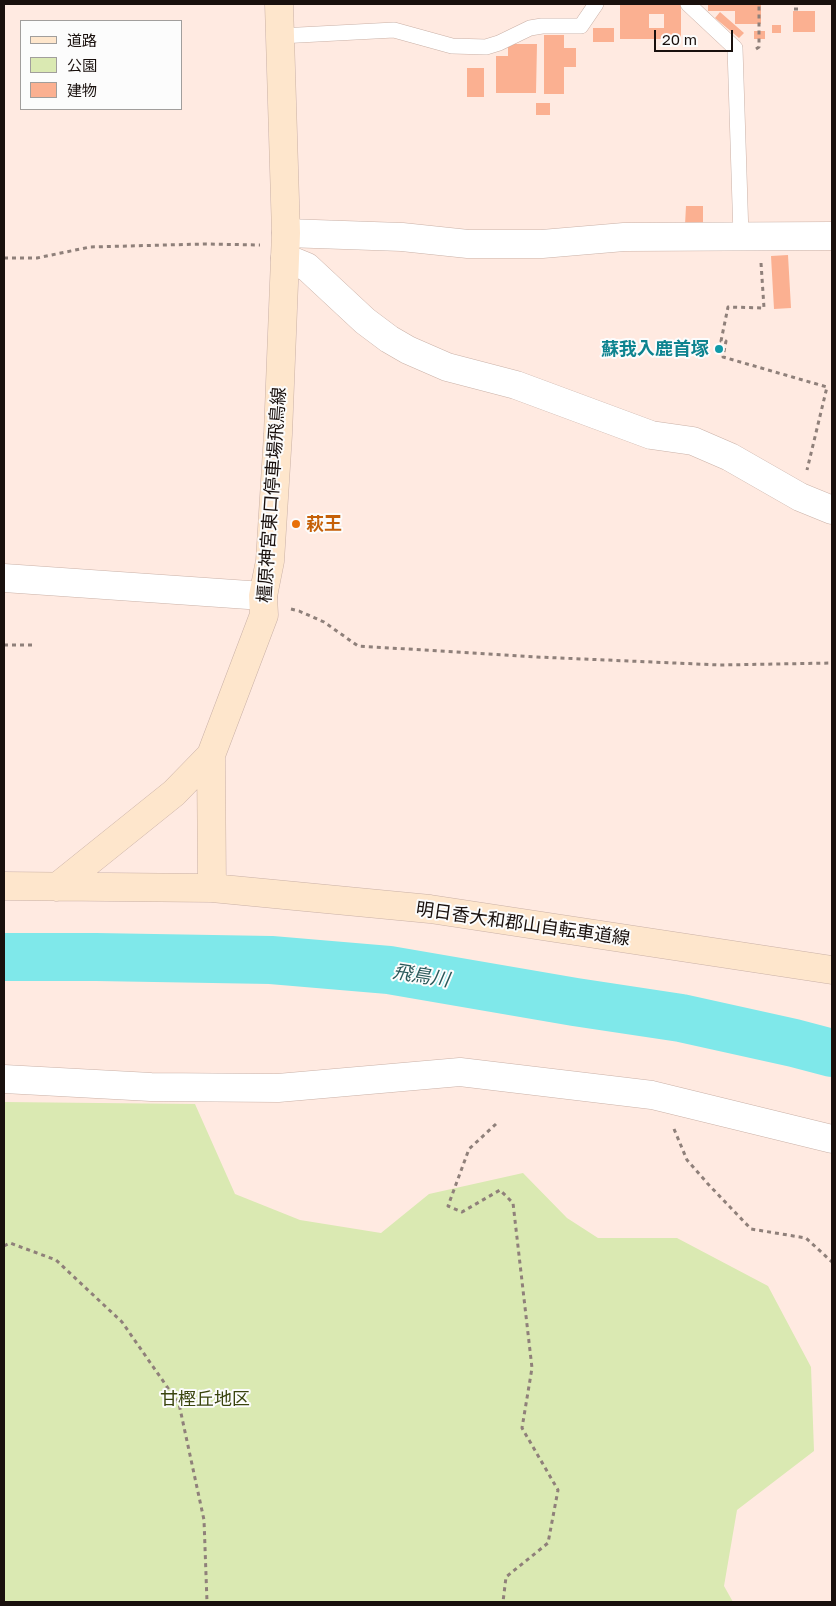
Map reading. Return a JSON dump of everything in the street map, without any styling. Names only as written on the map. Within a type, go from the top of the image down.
[{"type":"main road","name":"橿原神宮東口停車場飛鳥線","points":[[212,888],[211,755],[264,614],[263,600],[270,561],[286,246],[279,4]]},
{"type":"main road","points":[[56,887],[174,792],[211,755]]},
{"type":"main road","points":[[4,886],[212,888]]},
{"type":"main road","name":"明日香大和郡山自転車道線","points":[[212,888],[430,909],[832,970]]},
{"type":"street","points":[[286,246],[402,237],[468,244],[542,244],[624,237],[832,236]]},
{"type":"street","points":[[286,246],[366,320],[389,339],[408,350],[447,367],[516,385],[634,430],[650,435],[693,441],[730,457],[800,497],[832,510]]},
{"type":"street","points":[[4,578],[263,600]]},
{"type":"street","points":[[4,1079],[151,1087],[278,1088],[460,1072],[652,1095],[832,1138]]},
{"type":"lane","points":[[280,36],[394,30],[452,46],[486,47],[530,28],[542,26],[581,26],[596,4]]},
{"type":"lane","points":[[688,4],[735,48],[750,236]]},
{"type":"path","points":[[794,9],[802,9]]},
{"type":"path","points":[[750,236],[764,308],[728,307],[721,341],[726,341],[723,356],[827,387],[800,497]]},
{"type":"path","points":[[4,258],[37,258],[90,247],[204,244],[286,246]]},
{"type":"path","points":[[263,600],[299,611],[324,622],[358,646],[537,657],[720,665],[832,663]]},
{"type":"path","points":[[4,644],[35,645]]},
{"type":"path","points":[[652,1095],[675,1131],[687,1160],[752,1229],[806,1238],[832,1262]]},
{"type":"path","points":[[496,1124],[470,1149],[448,1206],[462,1212],[500,1190],[513,1203],[532,1368],[522,1428],[558,1490],[548,1543],[506,1577],[503,1602]]},
{"type":"path","points":[[4,1246],[10,1243],[56,1260],[122,1322],[179,1404],[204,1520],[206,1602]]},
{"type":"green space","name":"甘樫丘地区","points":[[4,1102],[195,1104],[235,1194],[300,1220],[381,1233],[429,1194],[523,1173],[567,1218],[598,1238],[677,1238],[768,1286],[811,1367],[814,1451],[737,1510],[724,1586],[733,1602],[4,1602]]},
{"type":"building","points":[[620,4],[681,4],[681,39],[620,39]],"holes":[[[649,14],[664,14],[664,28],[649,28]]]},
{"type":"building","points":[[708,4],[735,4],[735,11],[708,11]]},
{"type":"building","points":[[735,4],[761,4],[761,24],[735,24]]},
{"type":"building","points":[[793,11],[815,11],[815,32],[793,32]]},
{"type":"building","points":[[720,12],[744,33],[739,38],[715,18]]},
{"type":"building","points":[[772,25],[781,25],[781,33],[772,33]]},
{"type":"building","points":[[593,28],[614,28],[614,42],[593,42]]},
{"type":"building","points":[[754,31],[765,31],[765,39],[754,39]]},
{"type":"building","points":[[544,35],[564,35],[564,48],[576,48],[576,67],[564,67],[564,94],[544,94]]},
{"type":"building","points":[[508,44],[537,44],[536,93],[496,93],[496,56],[508,56]]},
{"type":"building","points":[[467,68],[484,68],[484,97],[467,97]]},
{"type":"building","points":[[536,103],[550,103],[550,115],[536,115]]},
{"type":"building","points":[[686,206],[703,206],[703,225],[685,225]]},
{"type":"building","points":[[788,255],[791,308],[774,309],[771,256]]},
{"type":"waterway","name":"飛鳥川","points":[[4,957],[271,960],[389,970],[681,1018],[832,1053]]},
{"type":"place","name":"蘇我入鹿首塚","points":[[719,349]]},
{"type":"place","name":"萩王","points":[[296,524]]}]
